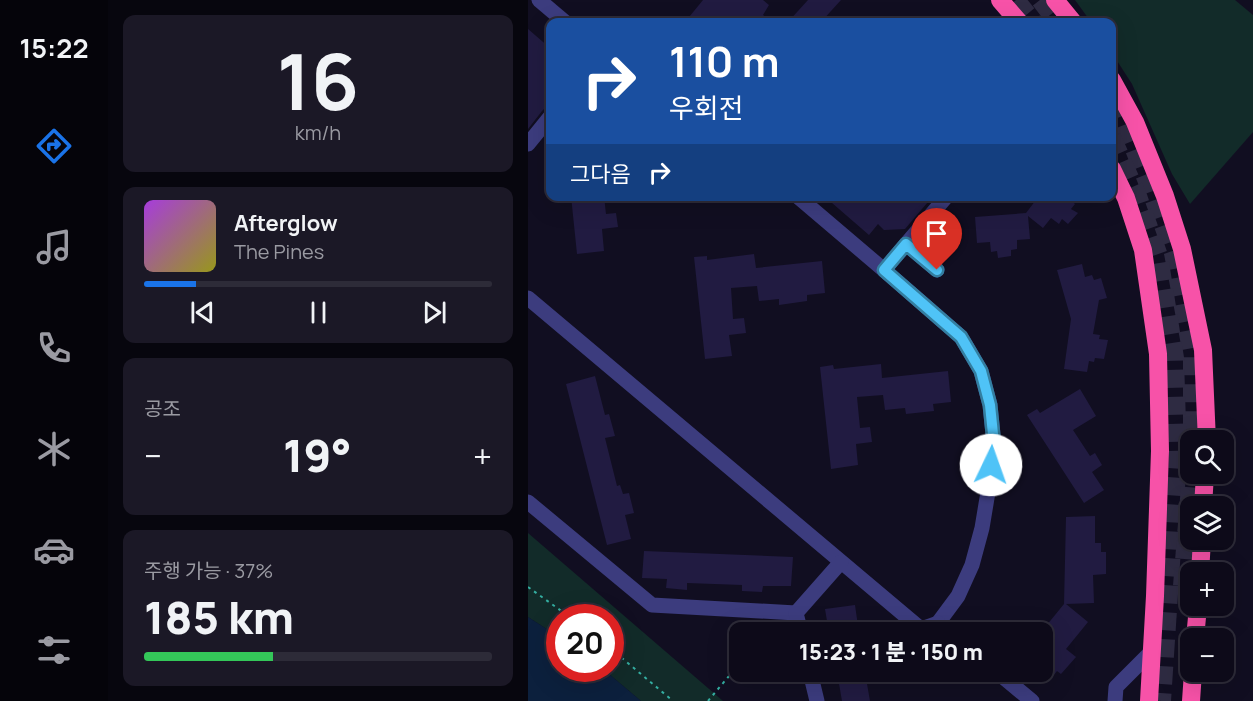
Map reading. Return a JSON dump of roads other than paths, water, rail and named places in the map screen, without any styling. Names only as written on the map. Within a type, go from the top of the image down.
[{"type":"highway","points":[[1000,0],[1016,18]]},
{"type":"highway","points":[[1055,0],[1070,18]]},
{"type":"highway","points":[[1116,87],[1135,122],[1165,195],[1182,249],[1203,350],[1207,430]]},
{"type":"highway","points":[[1116,177],[1126,198],[1143,250],[1158,354],[1160,451],[1149,701]]},
{"type":"highway","points":[[1191,701],[1192,682]]},
{"type":"lane","points":[[539,0],[560,18]]},
{"type":"lane","points":[[528,144],[546,122]]},
{"type":"lane","points":[[803,201],[961,337],[981,371],[990,405],[994,444],[989,486],[982,528],[972,565],[947,622]]},
{"type":"lane","points":[[884,270],[943,201]]},
{"type":"lane","points":[[928,218],[948,235]]},
{"type":"lane","points":[[906,244],[937,270]]},
{"type":"lane","points":[[528,298],[914,622]]},
{"type":"lane","points":[[528,502],[652,605],[796,613]]},
{"type":"lane","points":[[796,613],[841,562]]},
{"type":"lane","points":[[796,613],[798,622]]},
{"type":"lane","points":[[1115,701],[1116,687],[1152,651]]},
{"type":"lane","points":[[812,682],[817,701]]},
{"type":"lane","points":[[1009,682],[1032,701]]},
{"type":"water","points":[[528,617],[546,629],[546,682],[618,682],[641,701],[528,701]]},
{"type":"tunnel","points":[[1016,0],[1031,18]]},
{"type":"tunnel","points":[[1040,0],[1054,18]]},
{"type":"tunnel","points":[[1116,107],[1150,189],[1173,253],[1192,355],[1192,430]]},
{"type":"tunnel","points":[[1116,146],[1138,196],[1159,256],[1175,358],[1178,457],[1162,701]]},
{"type":"tunnel","points":[[1184,562],[1190,484]]}]
